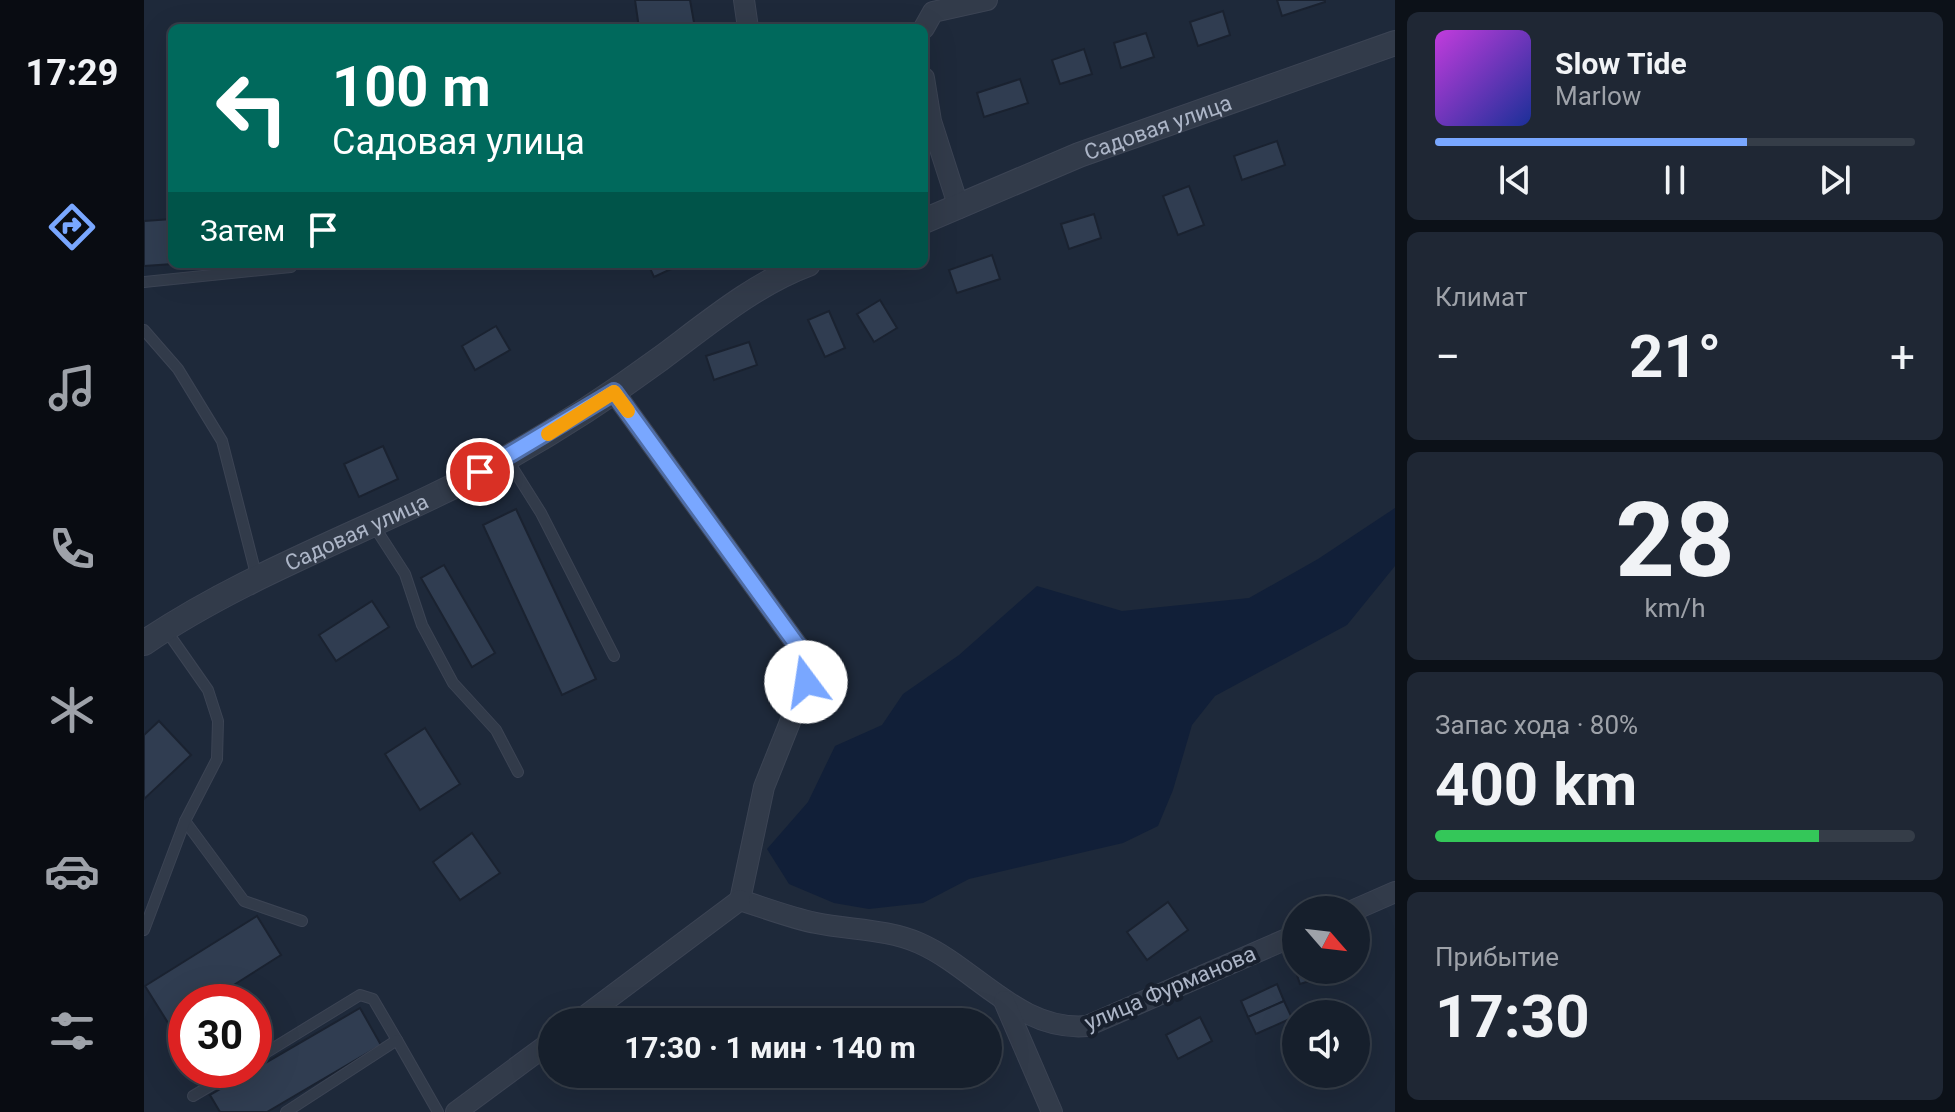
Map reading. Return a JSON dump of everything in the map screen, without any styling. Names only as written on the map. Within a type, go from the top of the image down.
[{"type":"street","points":[[744,0],[747,24]]},
{"type":"street","points":[[926,24],[933,12],[987,0]]},
{"type":"street","name":"Садовая улица","points":[[928,220],[1079,155],[1395,43]]},
{"type":"street","points":[[928,103],[959,208]]},
{"type":"street","name":"Садовая улица","points":[[144,643],[258,581],[507,459],[614,392],[791,268]]},
{"type":"street","points":[[596,1008],[740,900],[764,787],[806,682],[806,664],[800,649],[614,392]]},
{"type":"street","points":[[1370,903],[1395,892]]},
{"type":"street","name":"улица Фурманова","points":[[740,900],[815,923],[917,942],[950,960],[1004,1001],[1067,1028],[1087,1026],[1282,941]]},
{"type":"street","points":[[1004,1001],[1052,1112]]},
{"type":"street","points":[[456,1112],[538,1051]]},
{"type":"lane","points":[[144,282],[281,268]]},
{"type":"lane","points":[[144,330],[178,369],[222,441],[258,581]]},
{"type":"lane","points":[[507,459],[541,513],[614,656]]},
{"type":"lane","points":[[374,526],[405,574],[422,625],[453,683],[496,730],[518,772]]},
{"type":"lane","points":[[144,930],[185,821],[217,759],[218,721],[208,690],[165,629]]},
{"type":"lane","points":[[185,821],[244,901],[302,921]]},
{"type":"lane","points":[[272,1049],[360,995],[373,999],[438,1112]]},
{"type":"lane","points":[[286,1112],[397,1040]]},
{"type":"lane","points":[[193,1096],[207,1088]]},
{"type":"water","points":[[1395,508],[1395,566],[1347,625],[1215,696],[1192,725],[1173,790],[1158,826],[1123,843],[969,879],[923,903],[869,909],[834,903],[789,884],[767,849],[808,802],[835,746],[882,725],[903,694],[959,655],[1037,586],[1122,611],[1249,598],[1318,559]]},
{"type":"building","points":[[635,0],[690,0],[694,24],[638,24]]},
{"type":"building","points":[[1277,0],[1325,0],[1325,2],[1282,16]]},
{"type":"building","points":[[1223,11],[1230,35],[1198,46],[1190,22]]},
{"type":"building","points":[[1146,33],[1154,57],[1121,68],[1114,43]]},
{"type":"building","points":[[1084,49],[1092,74],[1060,84],[1052,60]]},
{"type":"building","points":[[1020,79],[1028,103],[984,117],[977,93]]},
{"type":"building","points":[[1277,141],[1285,165],[1242,180],[1234,156]]},
{"type":"building","points":[[1189,186],[1204,225],[1178,235],[1163,196]]},
{"type":"building","points":[[1094,214],[1101,238],[1069,249],[1061,224]]},
{"type":"building","points":[[168,219],[168,264],[144,266],[144,221]]},
{"type":"building","points":[[992,255],[1000,279],[957,293],[949,270]]},
{"type":"building","points":[[650,268],[673,268],[654,277]]},
{"type":"building","points":[[880,300],[897,328],[874,342],[857,314]]},
{"type":"building","points":[[829,311],[845,348],[825,357],[808,320]]},
{"type":"building","points":[[496,326],[510,350],[475,370],[462,346]]},
{"type":"building","points":[[749,342],[757,365],[714,380],[706,356]]},
{"type":"building","points":[[383,446],[398,479],[359,497],[344,464]]},
{"type":"building","points":[[516,509],[596,679],[562,695],[483,525]]},
{"type":"building","points":[[444,565],[495,653],[472,667],[421,578]]},
{"type":"building","points":[[372,601],[389,627],[336,661],[319,635]]},
{"type":"building","points":[[159,721],[191,755],[144,799],[144,735]]},
{"type":"building","points":[[425,728],[460,784],[420,810],[385,754]]},
{"type":"building","points":[[472,833],[500,873],[460,900],[433,862]]},
{"type":"building","points":[[1168,902],[1188,930],[1147,960],[1127,932]]},
{"type":"building","points":[[257,916],[281,955],[235,984],[168,984],[168,1023],[145,986]]},
{"type":"building","points":[[1277,984],[1284,1000],[1248,1017],[1241,1001]]},
{"type":"building","points":[[1282,1002],[1282,1022],[1256,1034],[1248,1017]]},
{"type":"building","points":[[360,1008],[381,1045],[267,1112],[220,1112],[210,1095],[222,1088],[272,1088],[272,1059]]},
{"type":"building","points":[[1200,1017],[1212,1041],[1178,1059],[1166,1035]]},
{"type":"slow traffic","points":[[548,434],[614,392],[628,411]]},
{"type":"route","points":[[480,472],[507,459],[614,392],[800,649],[806,664],[806,682]]}]
